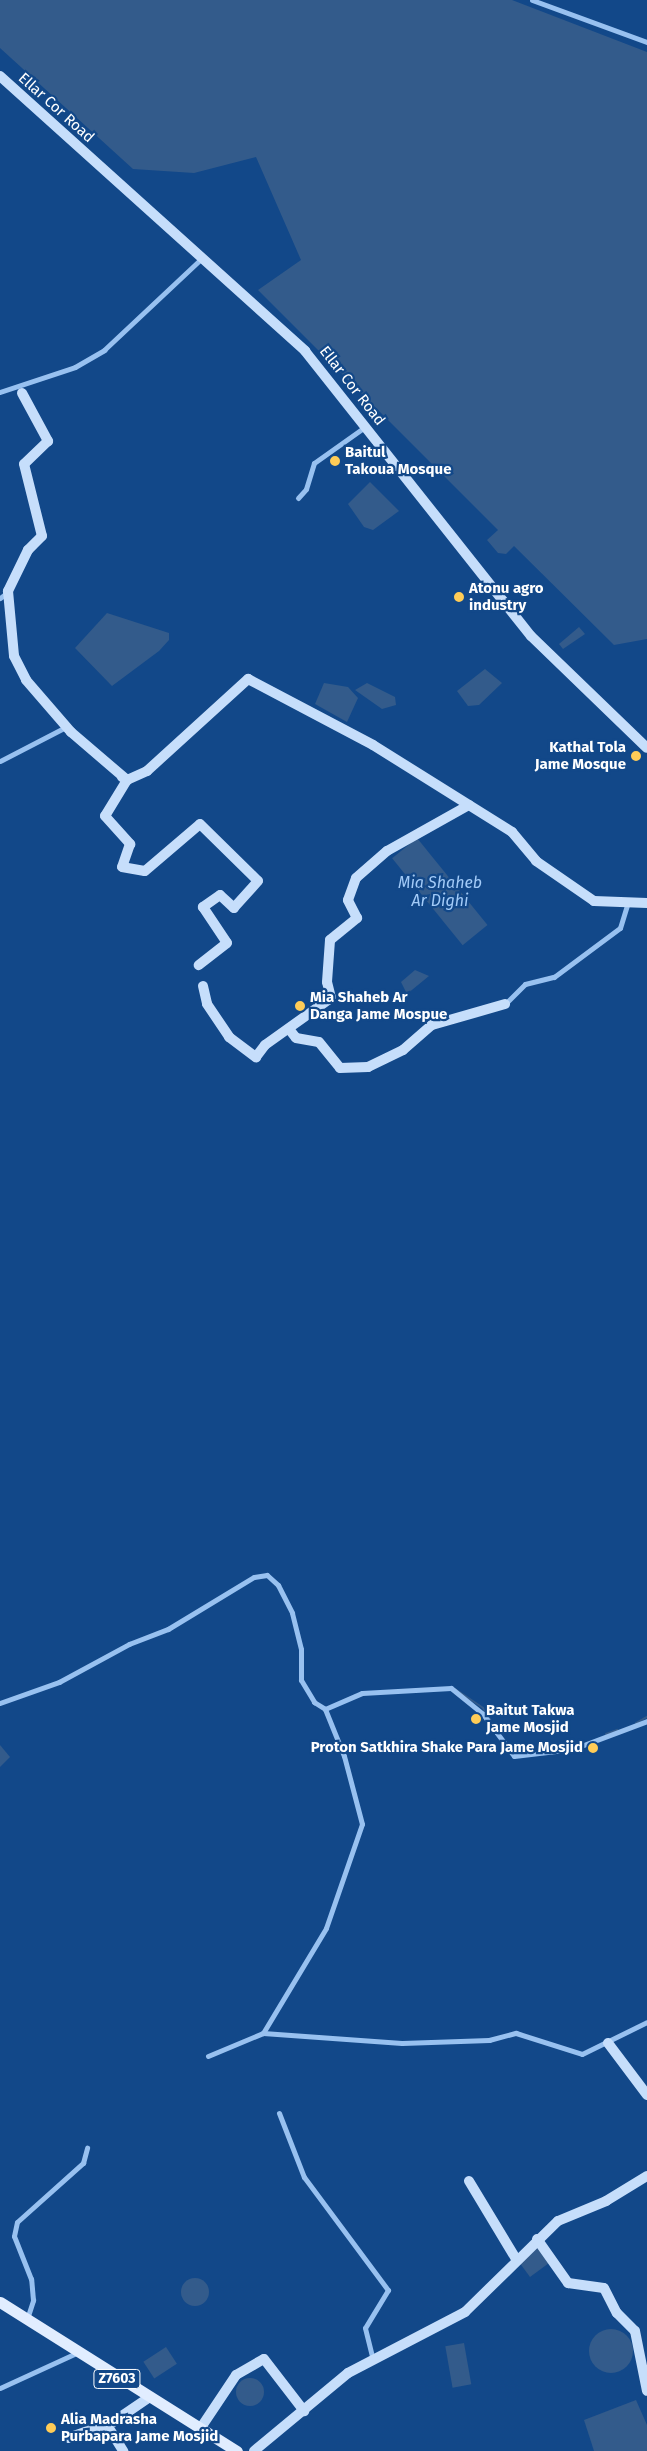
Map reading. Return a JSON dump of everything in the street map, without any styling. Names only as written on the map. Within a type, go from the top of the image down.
[{"type":"main road","name":"Z7603","points":[[0,2302],[76,2353],[237,2451]]},
{"type":"street","points":[[532,0],[647,42]]},
{"type":"street","name":"Ellar Cor Road","points":[[0,76],[204,256],[305,351],[531,636],[647,748]]},
{"type":"street","points":[[0,392],[75,367],[104,350],[204,256]]},
{"type":"street","points":[[22,394],[48,440],[24,464],[41,540],[28,550],[4,595],[14,656],[26,680],[65,728],[127,780]]},
{"type":"street","points":[[298,498],[306,489],[314,463],[366,426]]},
{"type":"street","points":[[199,965],[227,943],[203,907],[220,894],[234,908],[258,881],[200,824],[145,871],[122,866],[130,844],[105,816],[127,780],[147,770],[248,679],[373,746],[470,805],[512,832],[536,861],[594,901],[647,903]]},
{"type":"street","points":[[0,761],[65,728]]},
{"type":"street","points":[[203,986],[207,1004],[229,1038],[256,1057],[289,1029],[331,998],[327,982],[330,940],[357,918],[348,900],[356,878],[387,851],[470,805]]},
{"type":"street","points":[[289,1029],[296,1038],[319,1042],[340,1068],[368,1068],[403,1050],[432,1025],[506,1004],[525,984],[554,977],[620,928],[628,901]]},
{"type":"street","points":[[0,1703],[59,1682],[129,1644],[168,1629],[254,1577],[267,1576],[278,1585],[292,1613],[301,1649],[302,1680],[314,1702],[325,1709],[344,1756],[362,1824],[326,1928],[263,2033]]},
{"type":"street","points":[[325,1709],[362,1693],[451,1688],[483,1714],[514,1756],[573,1748],[647,1721]]},
{"type":"street","points":[[208,2056],[263,2033],[402,2043],[489,2040],[516,2033],[582,2054],[608,2043],[647,2022]]},
{"type":"street","points":[[608,2043],[647,2095]]},
{"type":"street","points":[[280,2113],[304,2177],[388,2290],[365,2328],[373,2359]]},
{"type":"street","points":[[27,2320],[33,2300],[31,2279],[14,2236],[18,2222],[84,2163],[87,2148]]},
{"type":"street","points":[[254,2451],[348,2373],[465,2312],[536,2239],[558,2221],[606,2201],[647,2176]]},
{"type":"street","points":[[469,2181],[516,2259]]},
{"type":"street","points":[[536,2239],[568,2283],[604,2288],[617,2314],[635,2331],[647,2391]]},
{"type":"street","points":[[0,2388],[76,2353]]},
{"type":"street","points":[[200,2429],[236,2375],[264,2359],[304,2411]]},
{"type":"street","points":[[68,2438],[107,2425],[148,2398]]},
{"type":"street","points":[[107,2425],[123,2451]]},
{"type":"water","points":[[0,0],[512,0],[647,52],[647,639],[614,645],[514,546],[506,554],[498,553],[487,540],[498,530],[258,290],[301,260],[256,157],[194,173],[133,169],[0,48]]},
{"type":"water","points":[[370,482],[399,511],[373,530],[364,527],[348,504]]},
{"type":"water","points":[[107,613],[169,633],[169,640],[159,651],[112,686],[75,648]]},
{"type":"water","points":[[579,627],[585,634],[563,649],[559,644]]},
{"type":"water","points":[[485,669],[502,683],[479,705],[468,706],[457,691]]},
{"type":"water","points":[[324,683],[348,687],[358,698],[347,722],[315,704]]},
{"type":"water","points":[[367,683],[395,697],[396,705],[382,709],[355,690]]},
{"type":"water","name":"Mia Shaheb Ar Dighi","points":[[417,838],[487,925],[463,945],[392,858]]},
{"type":"water","points":[[415,970],[429,976],[407,994],[401,982]]},
{"type":"water","points":[[0,1745],[10,1757],[0,1767]]},
{"type":"water","points":[[536,2245],[549,2263],[530,2277],[519,2262]]},
{"type":"water","points":[[195,2278],[205,2282],[209,2292],[205,2302],[195,2306],[185,2302],[181,2292],[185,2282]]},
{"type":"water","points":[[607,2329],[615,2329],[627,2335],[633,2351],[627,2367],[615,2373],[607,2373],[595,2367],[589,2355],[589,2347],[595,2335]]},
{"type":"water","points":[[464,2343],[471,2384],[453,2388],[445,2346]]},
{"type":"water","points":[[166,2347],[177,2364],[154,2378],[143,2362]]},
{"type":"water","points":[[250,2378],[260,2382],[264,2392],[260,2402],[250,2406],[240,2402],[236,2392],[240,2382]]},
{"type":"water","points":[[636,2400],[647,2425],[647,2451],[594,2451],[584,2420]]},
{"type":"waterway","points":[[455,1689],[483,1708],[491,1721]]},
{"type":"waterway","points":[[636,1723],[647,1717]]},
{"type":"waterway","points":[[606,1734],[617,1730]]},
{"type":"waterway","points":[[565,1748],[578,1745]]},
{"type":"place","name":"Baitul Takoua Mosque","points":[[335,461]]},
{"type":"place","name":"Atonu agro industry","points":[[459,597]]},
{"type":"place","name":"Kathal Tola Jame Mosque","points":[[636,756]]},
{"type":"place","name":"Mia Shaheb Ar Danga Jame Mospue","points":[[300,1006]]},
{"type":"place","name":"Baitut Takwa Jame Mosjid","points":[[476,1719]]},
{"type":"place","name":"Proton Satkhira Shake Para Jame Mosjid","points":[[593,1748]]},
{"type":"place","name":"Alia Madrasha Purbapara Jame Mosjid","points":[[51,2428]]}]
